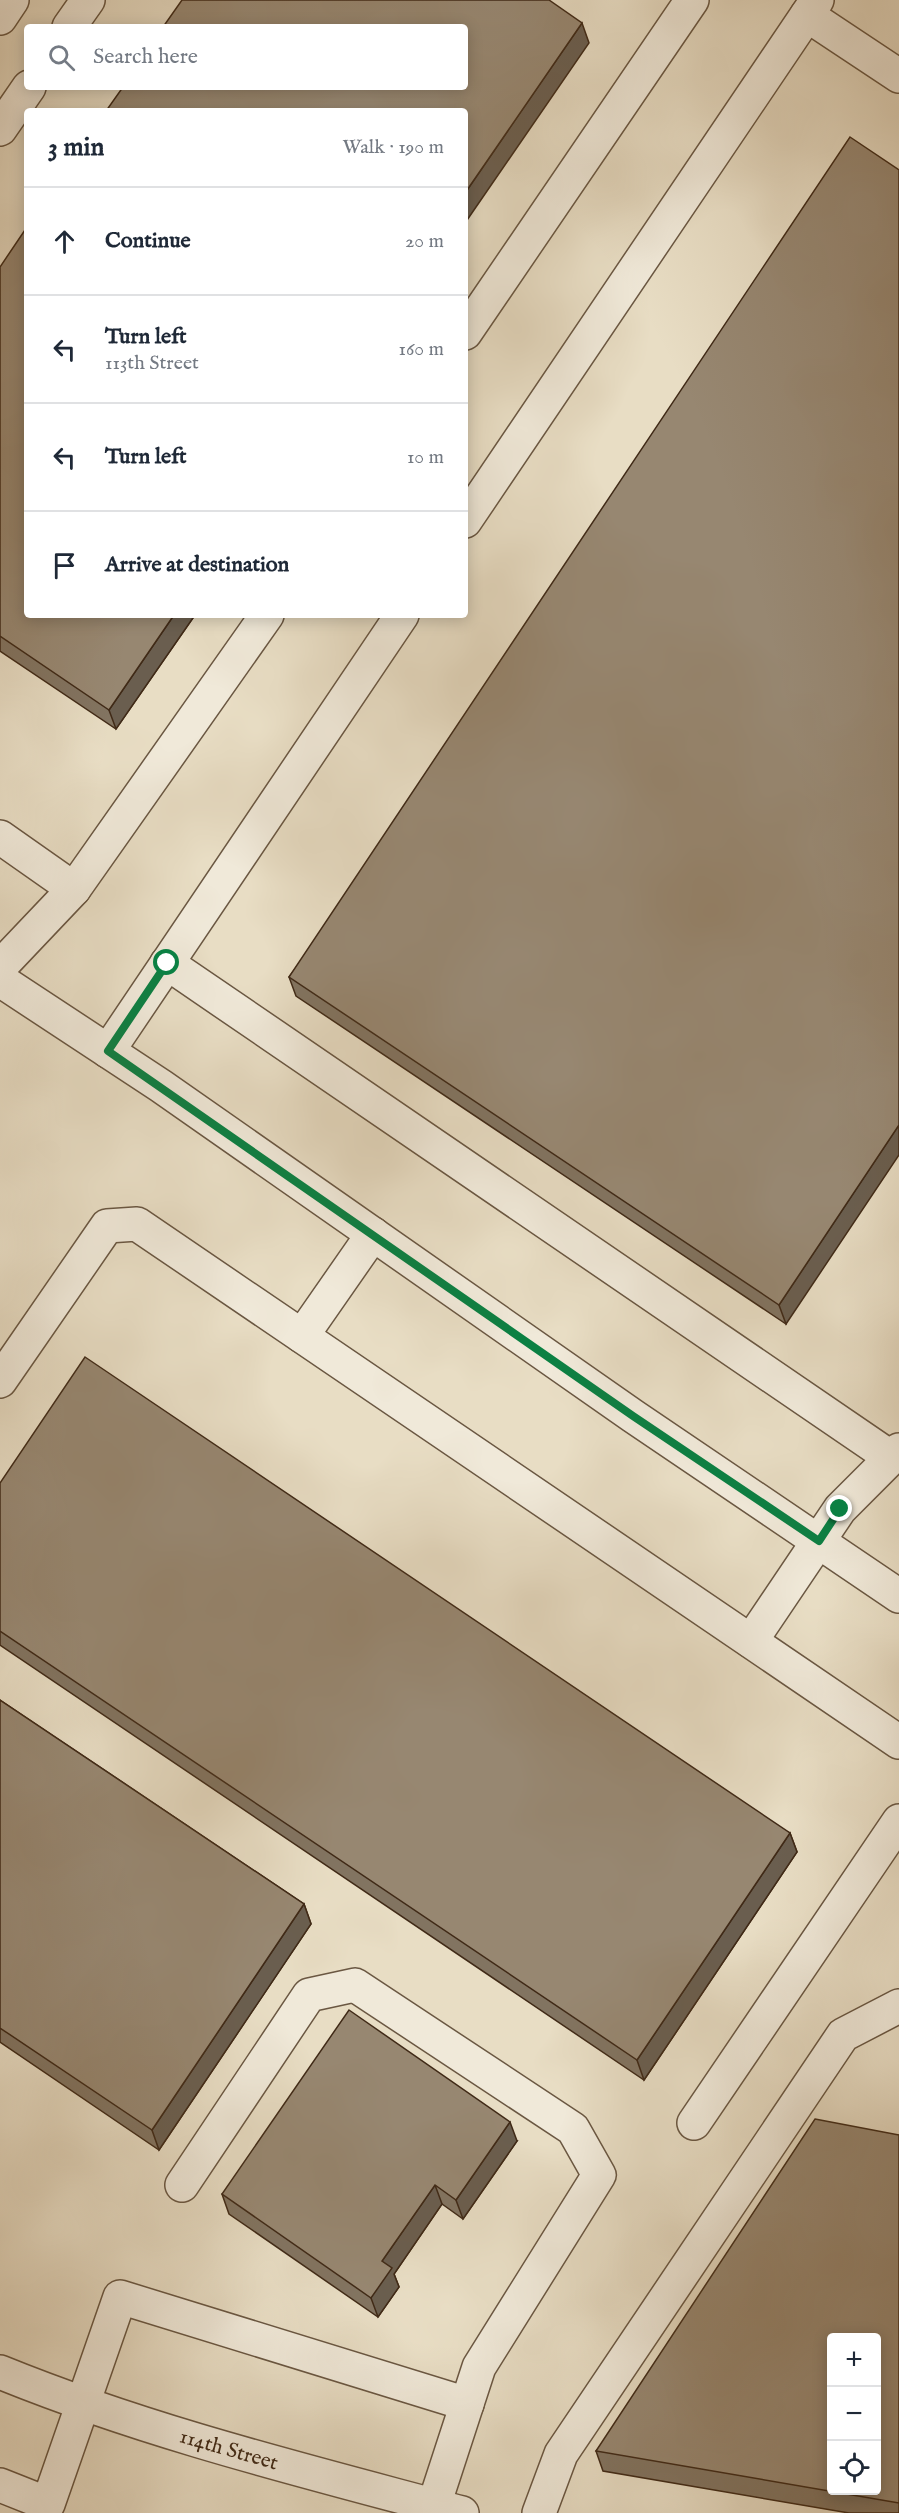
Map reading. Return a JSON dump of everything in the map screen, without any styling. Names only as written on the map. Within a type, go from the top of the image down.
[{"type":"street","points":[[0,18],[12,0]]},
{"type":"street","points":[[71,24],[88,0]]},
{"type":"street","points":[[468,329],[692,0]]},
{"type":"street","points":[[468,517],[812,7],[899,76]]},
{"type":"street","points":[[0,129],[26,90]]},
{"type":"street","points":[[0,967],[74,889],[265,618]]},
{"type":"street","points":[[108,1051],[400,618]]},
{"type":"street","points":[[0,837],[74,889]]},
{"type":"street","points":[[167,963],[895,1454],[840,1509],[751,1641]]},
{"type":"street","points":[[0,980],[108,1051],[633,1416],[899,1596]]},
{"type":"street","points":[[0,1381],[107,1226],[137,1224],[899,1742]]},
{"type":"street","points":[[302,1336],[373,1234]]},
{"type":"street","points":[[694,2123],[899,1821]]},
{"type":"street","points":[[183,2185],[309,1995],[355,1985],[573,2128],[599,2175],[479,2367],[467,2404],[448,2509]]},
{"type":"street","points":[[539,2513],[561,2454],[843,2035],[899,2006]]},
{"type":"street","points":[[0,2485],[59,2509],[82,2406],[120,2297],[467,2404]]},
{"type":"street","name":"114th Street","points":[[0,2372],[82,2406],[214,2446],[448,2509]]},
{"type":"building","points":[[182,0],[549,0],[582,23],[468,189],[468,108],[108,108],[121,90],[468,90],[468,24],[165,24]]},
{"type":"building","points":[[850,137],[899,170],[899,1125],[779,1305],[289,977]]},
{"type":"building","points":[[24,231],[24,618],[172,618],[109,710],[0,636],[0,267]]},
{"type":"building","points":[[85,1357],[790,1833],[637,2060],[0,1631],[0,1483]]},
{"type":"building","points":[[0,1700],[304,1904],[152,2130],[0,2028]]},
{"type":"building","points":[[349,2010],[510,2122],[456,2200],[435,2185],[382,2261],[392,2268],[371,2298],[222,2194]]},
{"type":"building","points":[[815,2119],[899,2135],[899,2503],[852,2495],[881,2495],[881,2333],[827,2333],[827,2491],[596,2451]]},
{"type":"route","points":[[167,963],[108,1051],[633,1416],[819,1541],[840,1509]]}]
